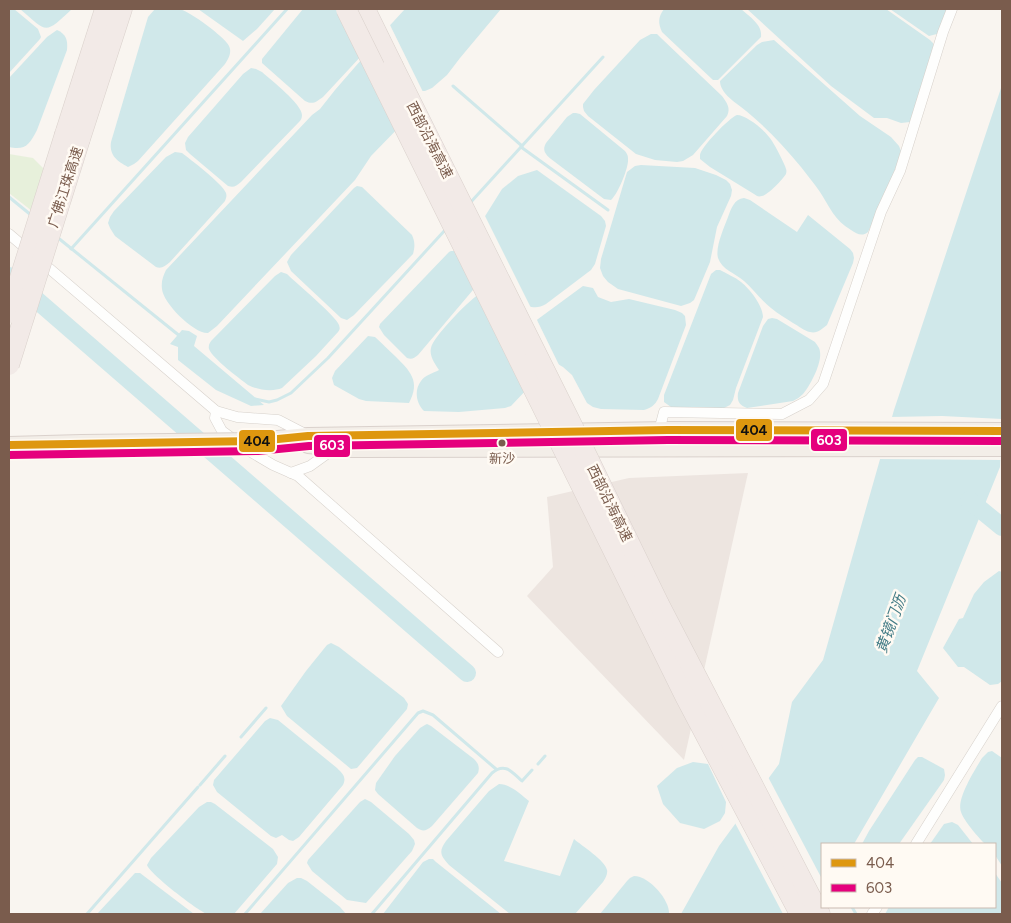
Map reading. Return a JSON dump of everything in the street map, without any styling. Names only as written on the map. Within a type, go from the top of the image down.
[{"type":"highway","name":"广佛江珠高速","points":[[9,365],[73,136],[105,9]]},
{"type":"highway","name":"广佛江珠高速","points":[[9,313],[73,136],[122,9]]},
{"type":"highway","name":"西部沿海高速","points":[[346,9],[684,696],[814,911]]},
{"type":"highway","name":"西部沿海高速","points":[[365,9],[566,412],[659,604],[814,911]]},
{"type":"main road","points":[[258,441],[308,436],[664,430],[1002,431]]},
{"type":"main road","points":[[9,445],[258,441],[351,449],[1002,448]]},
{"type":"street","points":[[664,430],[664,412],[782,414],[809,400],[823,384],[881,212],[900,171],[943,32],[952,9]]},
{"type":"street","points":[[9,234],[216,411],[237,417],[278,420],[308,436]]},
{"type":"street","points":[[216,411],[215,418],[222,431],[251,452],[273,465],[298,476],[498,652]]},
{"type":"street","points":[[291,473],[310,466],[336,447]]},
{"type":"street","points":[[917,843],[1002,706]]},
{"type":"shaded area","points":[[748,473],[684,760],[527,596],[553,567],[547,497],[629,478]]},
{"type":"green space","points":[[9,154],[33,158],[45,170],[32,211],[9,193]]},
{"type":"water","points":[[9,9],[14,9],[38,29],[41,37],[9,73]]},
{"type":"water","points":[[20,9],[72,9],[51,27],[46,28],[36,23]]},
{"type":"water","points":[[155,9],[179,9],[190,14],[206,24],[221,37],[229,46],[230,53],[225,64],[138,161],[128,167],[115,157],[111,151],[111,142],[148,17]]},
{"type":"water","points":[[198,9],[275,9],[243,41]]},
{"type":"water","points":[[303,9],[346,9],[376,40],[323,97],[312,103],[305,101],[262,63],[262,59]]},
{"type":"water","points":[[405,9],[501,9],[447,75],[432,88],[425,91],[417,91],[382,34]]},
{"type":"water","points":[[664,9],[741,9],[758,25],[761,37],[718,80],[713,80],[662,32],[659,20]]},
{"type":"water","points":[[747,9],[886,9],[930,40],[935,50],[910,122],[901,123],[887,118],[874,118],[831,86]]},
{"type":"water","points":[[890,9],[949,9],[937,34],[929,36]]},
{"type":"water","points":[[57,30],[66,38],[67,50],[37,130],[32,139],[23,147],[9,147],[9,78],[47,37]]},
{"type":"water","points":[[651,34],[657,34],[727,103],[727,116],[693,155],[683,161],[655,160],[636,154],[584,111],[583,104],[594,90],[640,40]]},
{"type":"water","points":[[774,40],[860,116],[891,137],[899,146],[901,155],[887,192],[866,234],[857,234],[841,222],[787,150],[722,89],[720,81],[757,45]]},
{"type":"water","points":[[368,52],[406,120],[371,156],[355,180],[217,326],[208,333],[195,329],[180,317],[164,295],[162,284],[166,270],[312,115],[320,109]]},
{"type":"water","points":[[251,68],[262,72],[285,92],[301,110],[302,117],[241,182],[230,187],[190,154],[186,150],[185,143],[188,137],[243,74]]},
{"type":"water","name":"黄镜门沥","points":[[1002,85],[1002,410],[1000,467],[917,671],[939,698],[855,843],[821,843],[822,908],[819,914],[681,914],[719,846],[779,764],[792,702],[823,660],[894,410]]},
{"type":"water","points":[[573,113],[580,114],[625,151],[627,155],[628,163],[625,174],[611,200],[604,199],[551,159],[545,152],[546,143],[567,117]]},
{"type":"water","points":[[737,115],[751,121],[766,133],[776,147],[786,169],[786,174],[782,179],[762,196],[756,195],[700,159],[702,151],[710,140],[728,121]]},
{"type":"water","points":[[175,152],[182,153],[206,172],[224,189],[226,196],[225,201],[170,262],[158,268],[115,236],[108,223],[114,211],[166,157]]},
{"type":"water","points":[[635,166],[695,168],[726,180],[732,190],[717,227],[710,262],[694,300],[681,306],[618,289],[608,282],[600,268],[627,172]]},
{"type":"water","points":[[537,170],[601,216],[606,226],[595,264],[591,270],[546,304],[535,307],[527,306],[482,221],[502,189],[518,176]]},
{"type":"water","points":[[357,186],[362,187],[412,235],[414,246],[413,254],[347,320],[341,318],[291,271],[287,262],[291,255]]},
{"type":"water","points":[[744,198],[750,200],[797,232],[808,215],[853,253],[853,263],[827,325],[819,331],[806,331],[776,312],[744,281],[720,262],[717,254],[722,232],[733,205],[738,200]]},
{"type":"water","points":[[451,251],[454,251],[478,284],[418,355],[412,359],[407,358],[384,335],[379,327],[380,324]]},
{"type":"water","points":[[716,270],[720,270],[745,285],[758,303],[763,317],[730,405],[722,409],[671,407],[664,402],[664,395],[711,274]]},
{"type":"water","points":[[281,272],[287,274],[324,307],[339,325],[340,329],[316,356],[282,388],[274,390],[260,389],[248,385],[227,368],[211,353],[209,346],[210,342]]},
{"type":"water","points":[[583,286],[593,288],[598,297],[611,302],[629,299],[675,310],[685,316],[686,325],[658,399],[651,407],[644,410],[601,409],[593,407],[587,403],[572,375],[556,363],[534,322]]},
{"type":"water","points":[[478,295],[529,387],[511,406],[505,408],[459,412],[424,411],[419,404],[417,388],[422,379],[439,370],[431,354],[433,343],[467,304]]},
{"type":"water","points":[[768,319],[777,319],[815,342],[820,351],[819,362],[809,386],[797,399],[747,408],[739,402],[738,393],[763,326]]},
{"type":"water","points":[[182,330],[189,331],[197,336],[194,346],[264,405],[251,406],[216,390],[178,360],[178,347],[170,344]]},
{"type":"water","points":[[368,336],[375,337],[409,372],[414,382],[414,388],[409,403],[366,401],[334,385],[332,378],[335,371]]},
{"type":"water","points":[[999,571],[1002,572],[1002,681],[998,684],[990,685],[964,667],[958,667],[943,648],[959,619],[963,618],[974,594],[984,582]]},
{"type":"water","points":[[331,643],[339,647],[404,698],[408,704],[407,709],[357,768],[351,769],[287,716],[281,706],[306,671],[327,645]]},
{"type":"water","points":[[270,718],[278,720],[337,768],[344,777],[343,785],[299,837],[293,841],[282,835],[276,838],[271,836],[217,792],[213,785],[214,780],[265,721]]},
{"type":"water","points":[[427,724],[474,759],[479,769],[478,773],[432,826],[423,830],[417,828],[375,790],[376,783],[395,756],[420,728]]},
{"type":"water","points":[[992,751],[1002,758],[1002,866],[996,857],[996,843],[984,843],[982,841],[965,820],[960,806],[967,785],[982,758]]},
{"type":"water","points":[[918,757],[922,757],[944,769],[944,780],[900,843],[863,843],[869,831]]},
{"type":"water","points":[[693,762],[708,764],[726,802],[725,813],[720,821],[704,829],[680,823],[663,804],[657,786],[677,768]]},
{"type":"water","points":[[499,784],[511,788],[529,801],[504,861],[560,876],[574,839],[605,866],[607,873],[604,881],[575,914],[510,914],[449,865],[442,856],[441,851],[446,841],[489,791]]},
{"type":"water","points":[[365,799],[409,834],[415,844],[412,851],[366,903],[347,900],[312,871],[307,863],[360,802]]},
{"type":"water","points":[[207,802],[215,804],[273,849],[278,857],[277,864],[234,914],[207,914],[184,899],[150,870],[147,865],[151,858],[199,807]]},
{"type":"water","points":[[952,822],[958,825],[972,843],[931,843],[944,824]]},
{"type":"water","points":[[433,859],[501,914],[383,914],[423,862]]},
{"type":"water","points":[[135,873],[140,873],[194,914],[97,914]]},
{"type":"water","points":[[996,874],[1002,883],[1002,914],[885,914],[888,908],[996,908]]},
{"type":"water","points":[[634,876],[646,880],[658,890],[666,902],[669,914],[600,914],[627,881]]},
{"type":"water","points":[[297,878],[307,881],[346,914],[260,914],[288,883]]},
{"type":"pier","points":[[389,23],[424,94],[416,94],[380,33]]},
{"type":"pier","points":[[484,214],[532,310],[525,308],[480,223]]},
{"type":"pier","points":[[536,318],[561,369],[554,364],[531,323]]},
{"type":"pier","points":[[942,416],[1002,419],[1002,460],[878,459],[890,417]]},
{"type":"pier","points":[[767,775],[821,877],[822,914],[783,914],[734,821]]},
{"type":"waterway","points":[[71,249],[287,9]]},
{"type":"waterway","points":[[470,203],[603,57]]},
{"type":"waterway","points":[[453,86],[522,146]]},
{"type":"waterway","points":[[521,147],[608,210]]},
{"type":"waterway","points":[[9,197],[31,215]]},
{"type":"waterway","points":[[255,399],[269,402],[291,393],[328,358],[446,229]]},
{"type":"waterway","points":[[57,237],[181,337]]},
{"type":"waterway","points":[[9,276],[467,673]]},
{"type":"waterway","points":[[969,500],[1002,527]]},
{"type":"waterway","points":[[241,737],[266,708]]},
{"type":"waterway","points":[[245,914],[418,713],[423,711],[433,715],[496,769]]},
{"type":"waterway","points":[[200,785],[225,756]]},
{"type":"waterway","points":[[538,764],[545,756]]},
{"type":"waterway","points":[[372,914],[492,773],[505,768],[522,781],[532,770]]},
{"type":"waterway","points":[[87,914],[198,787]]},
{"type":"waterway","points":[[853,908],[856,914]]},
{"type":"transit line","name":"404","points":[[9,445],[258,441],[308,436],[668,430],[1002,431]]},
{"type":"transit line","name":"603","points":[[9,455],[258,451],[309,446],[668,440],[1002,441]]},
{"type":"place","name":"新沙","points":[[502,443]]}]
